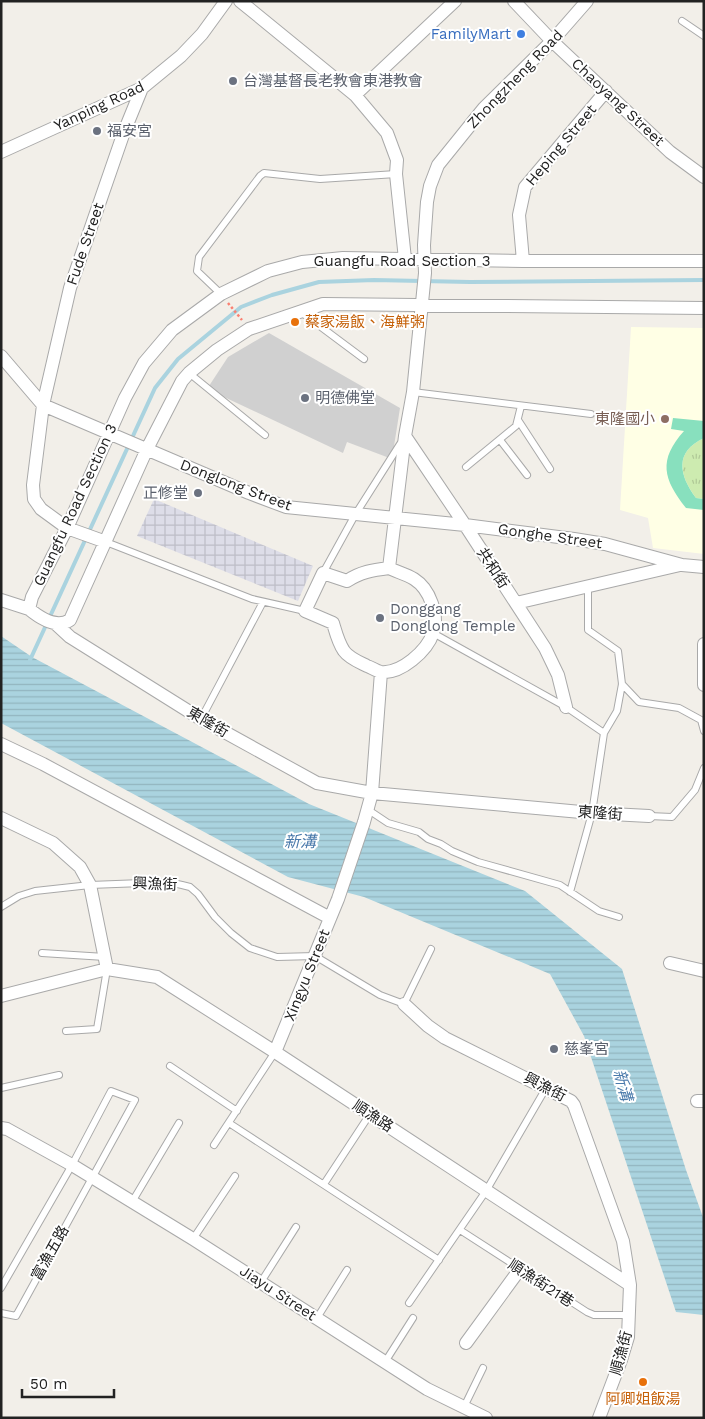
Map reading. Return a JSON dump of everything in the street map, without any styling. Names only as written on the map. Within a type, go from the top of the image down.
[{"type":"street","name":"Yanping Road","points":[[1,152],[142,88],[181,56],[202,34],[226,1]]},
{"type":"street","points":[[240,1],[355,95],[387,133],[397,160],[396,174],[405,259]]},
{"type":"street","points":[[355,95],[455,1]]},
{"type":"street","name":"Chaoyang Street","points":[[514,1],[552,41],[670,152],[704,177]]},
{"type":"street","name":"Zhongzheng Road","points":[[421,305],[425,273],[424,245],[427,202],[430,186],[438,165],[484,108],[552,41],[587,1]]},
{"type":"street","name":"Fude Street","points":[[67,528],[41,509],[34,499],[33,485],[43,405],[70,288],[124,132],[142,88]]},
{"type":"street","name":"Heping Street","points":[[523,261],[519,215],[525,187],[606,92]]},
{"type":"street","name":"Guangfu Road Section 3","points":[[32,612],[32,597],[114,436],[125,398],[144,363],[172,330],[221,294],[268,271],[302,262],[343,258],[523,261],[704,261]]},
{"type":"street","points":[[57,625],[64,624],[70,620],[106,542],[144,447],[182,381],[217,350],[249,329],[323,304],[704,308]]},
{"type":"street","points":[[389,568],[405,436],[413,392],[421,305]]},
{"type":"street","points":[[1,356],[43,405],[114,436]]},
{"type":"street","name":"Donglong Street","points":[[114,436],[144,447],[248,493],[286,507],[394,519]]},
{"type":"street","name":"共和街","points":[[405,436],[545,648],[558,675],[566,707]]},
{"type":"street","name":"Gonghe Street","points":[[394,519],[465,525],[605,544],[682,565],[704,567]]},
{"type":"street","points":[[67,528],[106,542]]},
{"type":"street","points":[[516,603],[682,565]]},
{"type":"street","points":[[389,568],[415,579],[429,596],[435,614],[434,633],[412,661],[396,669],[381,672],[345,653],[332,624],[305,612],[323,573],[347,581],[356,575],[371,570],[389,568]]},
{"type":"street","name":"東隆街","points":[[1,600],[32,612],[57,625],[70,637],[201,719],[317,783],[372,793],[592,813],[649,816]]},
{"type":"street","points":[[704,644],[704,685]]},
{"type":"street","points":[[372,793],[381,672]]},
{"type":"street","points":[[1,744],[43,764],[330,918]]},
{"type":"street","name":"Xingyu Street","points":[[275,1052],[338,899],[372,793]]},
{"type":"street","points":[[1,818],[53,843],[80,867],[90,884],[106,963],[1,996]]},
{"type":"street","name":"順漁路","points":[[106,963],[157,977],[275,1052],[630,1285]]},
{"type":"street","points":[[670,963],[704,971]]},
{"type":"street","name":"興漁街","points":[[404,1004],[428,1026],[446,1038],[571,1100],[623,1241],[630,1285]]},
{"type":"street","name":"Jiayu Street","points":[[1,1128],[8,1129],[72,1165],[193,1239],[427,1389],[486,1418]]},
{"type":"street","points":[[466,1343],[520,1269]]},
{"type":"street","name":"順漁街","points":[[599,1418],[628,1337],[630,1285]]},
{"type":"lane","points":[[682,21],[704,36]]},
{"type":"lane","points":[[221,294],[197,270],[199,257],[264,173],[320,179],[396,174]]},
{"type":"lane","points":[[300,311],[364,359]]},
{"type":"lane","points":[[189,374],[265,435]]},
{"type":"lane","points":[[413,392],[591,414]]},
{"type":"lane","points":[[466,467],[516,426],[521,406]]},
{"type":"lane","points":[[518,420],[550,469]]},
{"type":"lane","points":[[323,573],[355,515],[405,436]]},
{"type":"lane","points":[[500,440],[527,475]]},
{"type":"lane","points":[[106,542],[263,602],[305,612]]},
{"type":"lane","points":[[570,892],[592,813],[604,733],[616,711],[622,684],[618,651],[588,630],[588,586]]},
{"type":"lane","points":[[201,719],[263,602]]},
{"type":"lane","points":[[434,633],[566,707],[604,733]]},
{"type":"lane","points":[[622,684],[639,702],[679,708],[701,720],[704,730]]},
{"type":"lane","points":[[649,816],[672,817],[695,790],[704,768]]},
{"type":"lane","points":[[366,816],[419,832],[428,839],[478,862],[560,884],[599,912],[619,917]]},
{"type":"lane","name":"興漁街","points":[[1,907],[19,896],[35,891],[90,884],[168,882],[190,887],[232,933],[250,948],[277,957],[314,956]]},
{"type":"lane","points":[[314,956],[380,995],[404,1004],[431,949]]},
{"type":"lane","points":[[42,953],[106,963],[97,1030],[66,1031]]},
{"type":"lane","points":[[214,1145],[275,1052]]},
{"type":"lane","points":[[170,1066],[236,1111]]},
{"type":"lane","points":[[1,1088],[59,1075]]},
{"type":"lane","points":[[409,1303],[486,1191],[546,1088]]},
{"type":"lane","points":[[1,1288],[72,1165],[111,1091],[135,1100],[92,1178]]},
{"type":"lane","points":[[324,1184],[370,1114]]},
{"type":"lane","points":[[132,1202],[179,1123]]},
{"type":"lane","points":[[229,1123],[439,1260]]},
{"type":"lane","points":[[193,1239],[234,1176]]},
{"type":"lane","name":"富漁五路","points":[[1,1313],[16,1316],[92,1178]]},
{"type":"lane","points":[[261,1282],[296,1227]]},
{"type":"lane","name":"順漁街21巷","points":[[460,1230],[587,1312],[594,1315],[629,1315]]},
{"type":"lane","points":[[317,1318],[347,1270]]},
{"type":"lane","points":[[385,1362],[413,1318]]},
{"type":"lane","points":[[464,1407],[482,1368]]},
{"type":"path","points":[[221,294],[249,329]]},
{"type":"shaded area","name":"東隆國小","points":[[631,327],[704,328],[704,554],[653,548],[648,518],[620,510]]},
{"type":"shaded area","name":"明德佛堂","points":[[269,333],[400,408],[392,459],[347,442],[343,453],[207,389],[228,357]]},
{"type":"shaded area","points":[[154,499],[313,566],[298,601],[137,536]]},
{"type":"green space","points":[[673,418],[704,421],[704,438],[688,450],[682,465],[683,473],[690,489],[696,498],[704,499],[704,510],[686,508],[678,498],[668,479],[667,460],[670,451],[684,431],[671,429]]},
{"type":"green space","points":[[704,438],[704,499],[696,498],[690,489],[683,473],[682,465],[688,450]]},
{"type":"water","name":"新溝","points":[[1,636],[32,657],[309,804],[525,891],[622,969],[686,1170],[704,1220],[704,1315],[676,1312],[584,1036],[550,974],[364,897],[288,877],[1,723]]},
{"type":"waterway","points":[[30,660],[155,388],[178,359],[241,307],[272,295],[319,282],[374,280],[470,282],[704,280]]},
{"type":"place","name":"FamilyMart","points":[[521,34]]},
{"type":"place","name":"台灣基督長老教會東港教會","points":[[233,81]]},
{"type":"place","name":"福安宮","points":[[97,131]]},
{"type":"place","name":"蔡家湯飯、海鮮粥","points":[[295,322]]},
{"type":"place","name":"明德佛堂","points":[[305,398]]},
{"type":"place","name":"東隆國小","points":[[665,419]]},
{"type":"place","name":"正修堂","points":[[198,493]]},
{"type":"place","name":"Donggang Donglong Temple","points":[[380,618]]},
{"type":"place","name":"慈峯宮","points":[[554,1049]]},
{"type":"place","name":"阿卿姐飯湯","points":[[643,1382]]}]
